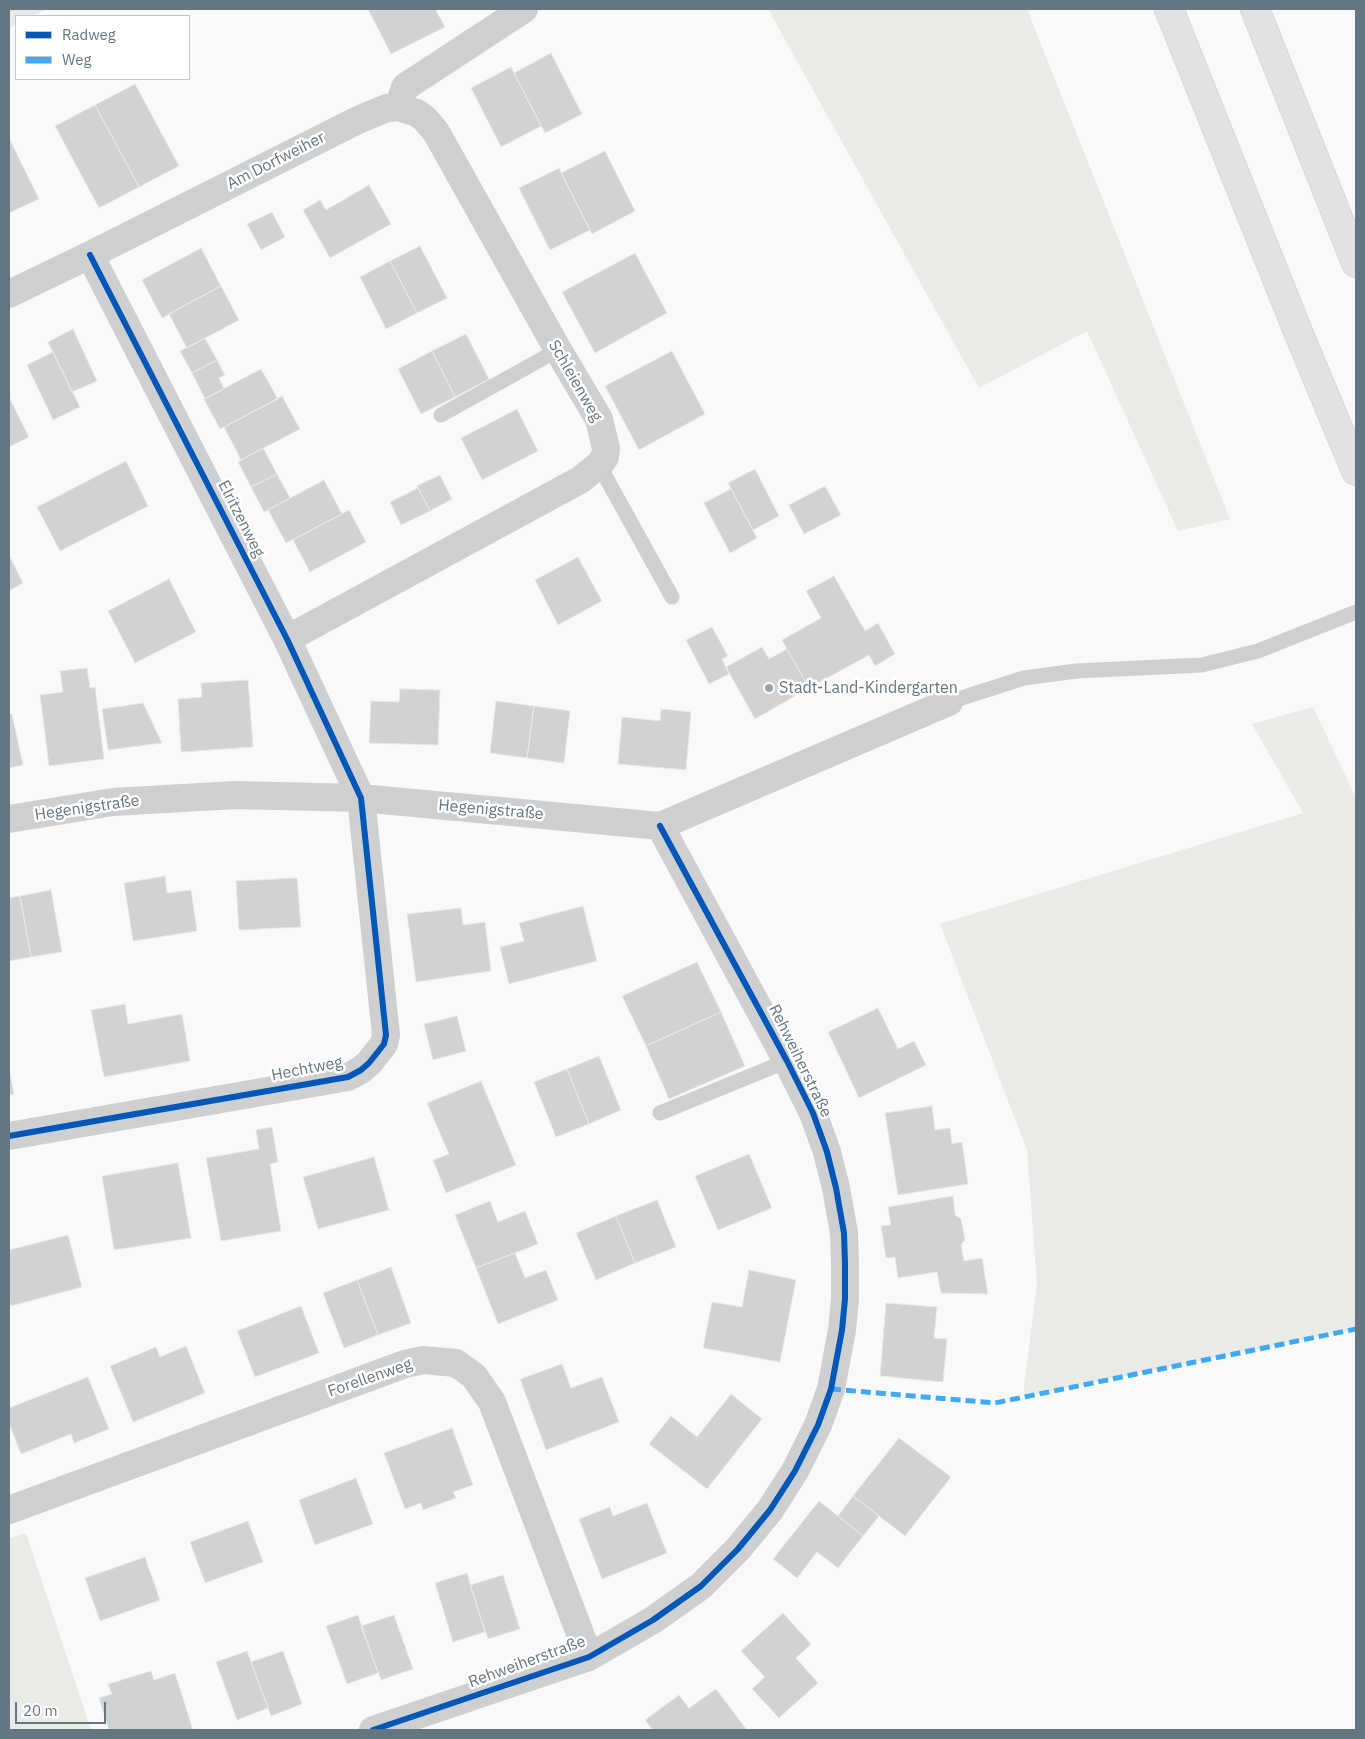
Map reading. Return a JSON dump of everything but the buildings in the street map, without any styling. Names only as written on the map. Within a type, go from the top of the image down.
[{"type":"highway","points":[[1169,9],[1295,326],[1356,471]]},
{"type":"highway","points":[[1255,9],[1356,263]]},
{"type":"street","points":[[398,108],[405,87],[524,9]]},
{"type":"street","name":"Am Dorfweiher","points":[[9,294],[360,119],[387,108],[398,108]]},
{"type":"street","name":"Schleienweg","points":[[398,108],[417,113],[436,132],[558,350],[599,419],[606,448],[605,457],[599,465]]},
{"type":"street","name":"Elritzenweg","points":[[90,255],[287,639],[361,798]]},
{"type":"street","points":[[287,639],[580,480],[599,465]]},
{"type":"street","name":"Hegenigstraße","points":[[9,819],[113,802],[235,795],[361,798],[660,826],[949,702]]},
{"type":"street","name":"Hechtweg","points":[[9,1136],[348,1077],[369,1063],[384,1044],[386,1035],[361,798]]},
{"type":"street","name":"Rehweiherstraße","points":[[373,1730],[589,1656],[653,1620],[701,1586],[738,1549],[770,1510],[795,1471],[818,1425],[831,1389],[842,1330],[845,1299],[844,1233],[827,1152],[813,1113],[787,1061],[660,826]]},
{"type":"street","name":"Forellenweg","points":[[9,1510],[405,1364],[423,1360],[456,1364],[474,1376],[492,1402],[589,1656]]},
{"type":"lane","points":[[441,415],[558,350]]},
{"type":"lane","points":[[599,465],[672,597]]},
{"type":"lane","points":[[949,702],[1024,678],[1076,671],[1202,665],[1258,651],[1356,612]]},
{"type":"lane","name":"Rehweiherstraße","points":[[660,1113],[787,1061]]},
{"type":"shaded area","points":[[9,9],[47,9],[35,15],[15,15],[15,26],[9,29]]},
{"type":"shaded area","points":[[768,9],[1027,9],[1230,519],[1178,531],[1087,331],[979,388]]},
{"type":"shaded area","points":[[1313,707],[1356,798],[1356,925],[1349,911],[1356,927],[1356,1329],[1024,1397],[1037,1284],[1027,1150],[940,924],[1303,813],[1252,724]]},
{"type":"shaded area","points":[[26,1533],[91,1730],[9,1730],[9,1538]]},
{"type":"marked path","points":[[831,1389],[995,1403],[1356,1329]]},
{"type":"cycle path","points":[[9,1136],[348,1077],[369,1063],[384,1044],[386,1035],[361,798],[287,639],[90,255]]},
{"type":"cycle path","points":[[373,1730],[589,1657],[653,1620],[701,1586],[738,1549],[770,1510],[795,1471],[818,1425],[831,1389],[842,1330],[845,1299],[845,1264],[844,1233],[827,1152],[813,1113],[787,1061],[660,826]]},
{"type":"place","name":"Stadt-Land-Kindergarten","points":[[769,688]]}]
